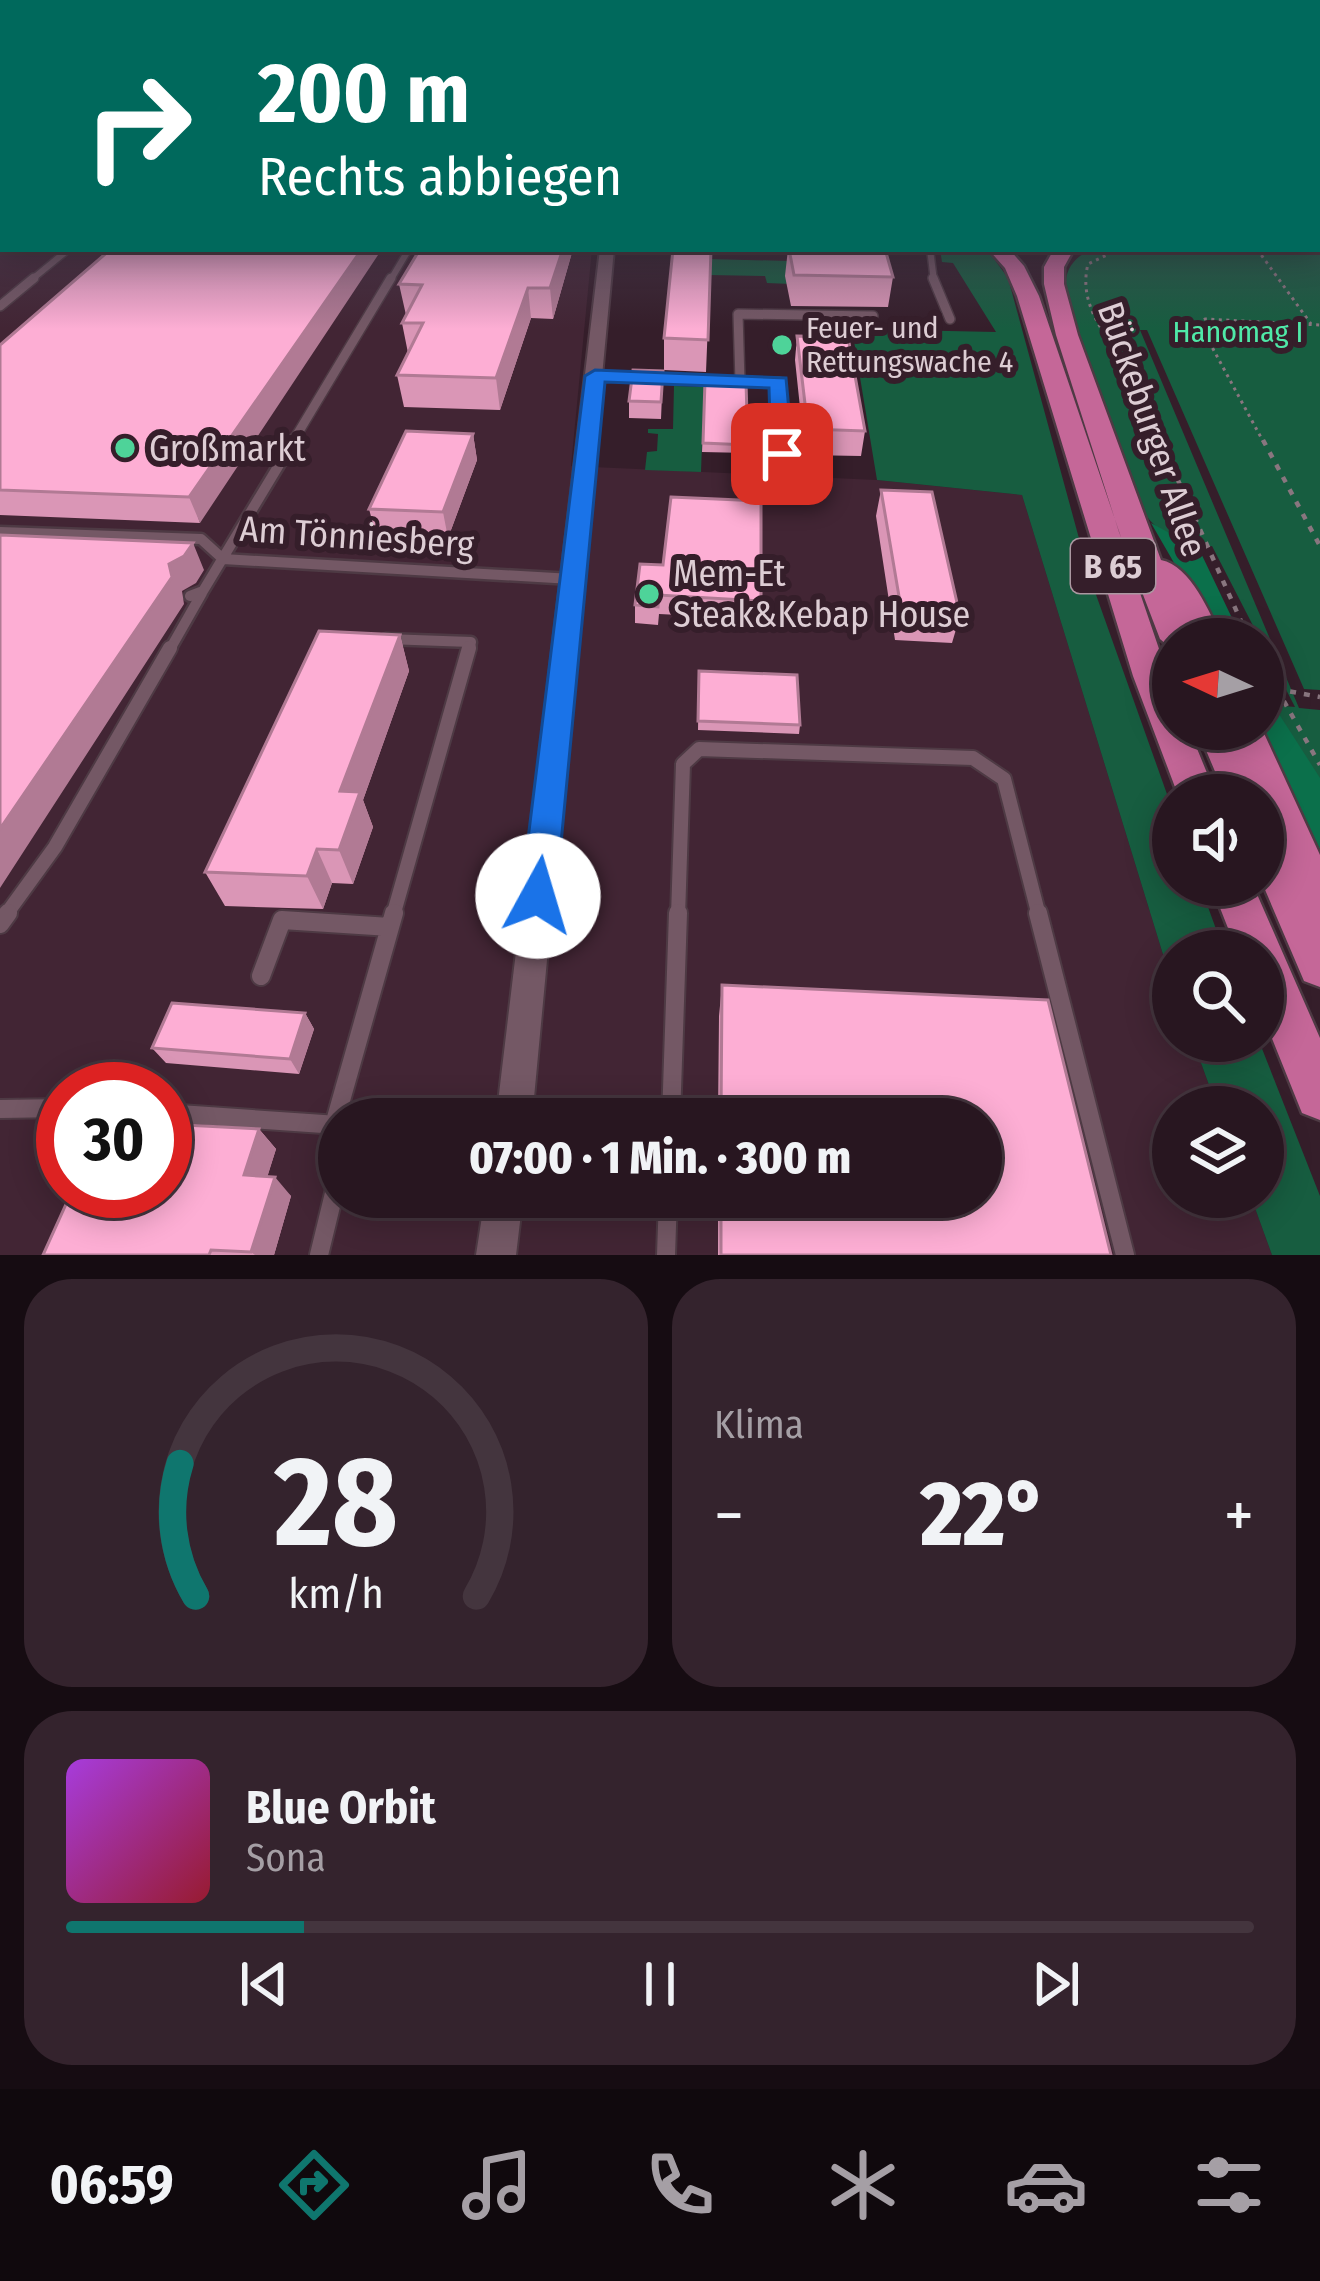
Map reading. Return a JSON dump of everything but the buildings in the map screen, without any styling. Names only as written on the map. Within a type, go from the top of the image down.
[{"type":"highway","name":"B 65","points":[[1001,252],[1014,266],[1028,296],[1084,482],[1189,774]]},
{"type":"highway","name":"Bückeburger Allee","points":[[1062,252],[1054,267],[1056,295],[1134,532],[1169,618]]},
{"type":"highway","points":[[1134,532],[1196,618]]},
{"type":"highway","points":[[1253,750],[1320,902]]},
{"type":"highway","points":[[1284,885],[1320,966]]},
{"type":"highway","points":[[1284,1010],[1320,1095]]},
{"type":"street","points":[[516,1098],[607,252]]},
{"type":"street","points":[[496,1255],[500,1218]]},
{"type":"lane","points":[[0,306],[65,252]]},
{"type":"lane","points":[[0,924],[78,809],[196,593],[223,559],[407,252]]},
{"type":"lane","points":[[930,252],[931,273],[950,319]]},
{"type":"lane","points":[[740,382],[738,314],[873,316]]},
{"type":"lane","points":[[595,376],[779,382],[782,454]]},
{"type":"lane","name":"Am Tönniesberg","points":[[0,532],[201,539],[223,559],[574,580]]},
{"type":"lane","points":[[344,1098],[471,642],[368,638]]},
{"type":"lane","points":[[671,1098],[683,764],[699,749],[973,758],[1004,779],[1125,1255]]},
{"type":"lane","points":[[261,976],[282,920],[390,927]]},
{"type":"lane","points":[[0,1109],[36,1108]]},
{"type":"lane","points":[[192,1116],[318,1124]]},
{"type":"lane","points":[[319,1255],[328,1218]]},
{"type":"lane","points":[[666,1255],[667,1218]]},
{"type":"path","points":[[1113,252],[1088,264],[1086,301],[1131,376],[1240,618]]},
{"type":"path","points":[[1258,252],[1311,324]]},
{"type":"path","points":[[1320,325],[1205,319],[1199,323],[1320,546]]},
{"type":"path","points":[[1284,690],[1320,697]]},
{"type":"path","points":[[1284,701],[1320,765]]},
{"type":"shaded area","points":[[0,252],[592,252],[571,466],[877,480],[1022,495],[1156,930],[1152,1062],[1201,1062],[1209,1086],[1152,1086],[1152,1218],[1259,1218],[1272,1255],[0,1255]]},
{"type":"green space","points":[[940,252],[989,252],[1008,278],[1089,575],[1160,774],[1152,774],[1152,906],[1208,906],[1216,930],[1156,930],[1022,495],[877,480],[852,329],[996,332],[953,263],[942,262]]},
{"type":"green space","name":"Hanomag I","points":[[1087,252],[1320,254],[1320,690],[1304,689],[1284,643],[1284,618],[1273,618],[1147,330],[1140,330],[1261,618],[1249,618],[1212,546],[1168,535],[1148,518],[1125,473],[1086,366],[1069,303],[1068,271]]},
{"type":"green space","points":[[709,259],[789,261],[791,284],[767,283],[765,276],[708,275]]},
{"type":"green space","points":[[674,386],[704,387],[701,472],[645,470],[647,452],[657,451],[658,434],[648,429],[673,429]]},
{"type":"green space","points":[[1151,523],[1199,549],[1232,618],[1206,618]]},
{"type":"green space","name":"Hanomag I","points":[[1284,672],[1299,708],[1320,710],[1320,782],[1284,723],[1284,706],[1295,707],[1284,686]]},
{"type":"green space","points":[[1284,722],[1320,778],[1320,850],[1273,750],[1284,750]]},
{"type":"green space","points":[[1201,1062],[1267,1062],[1277,1086],[1209,1086]]},
{"type":"green space","points":[[1284,1105],[1320,1196],[1320,1255],[1272,1255],[1259,1218],[1284,1218]]},
{"type":"place","name":"Feuer- und Rettungswache 4","points":[[782,345]]},
{"type":"place","name":"Großmarkt","points":[[125,448]]},
{"type":"place","name":"Mem-Et Steak&Kebap House","points":[[649,594]]},
{"type":"route","points":[[538,896],[595,376],[779,382],[782,454]]}]
